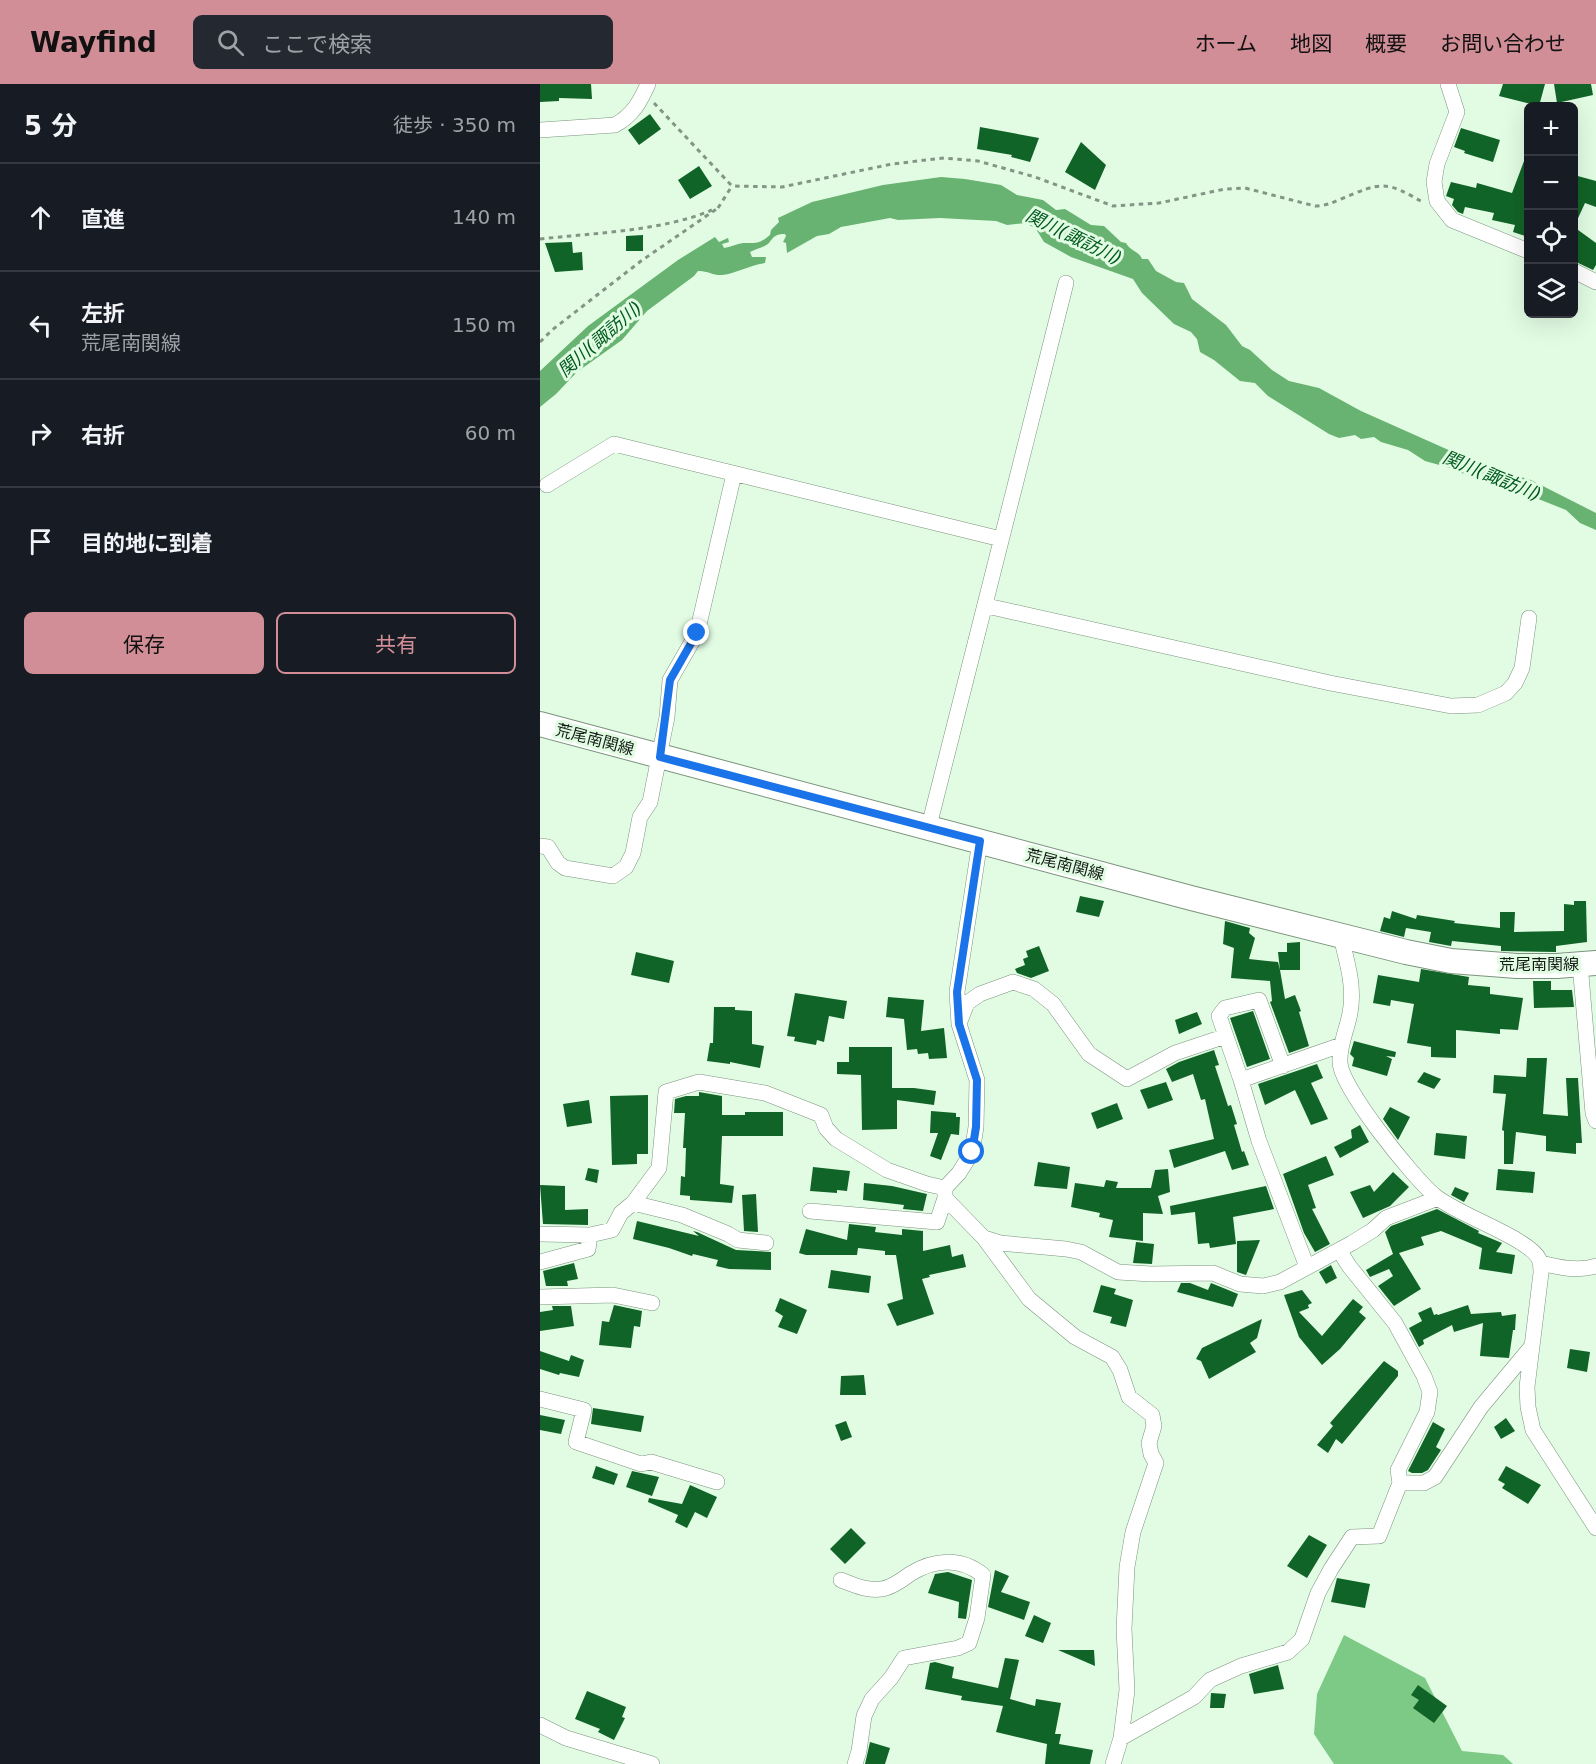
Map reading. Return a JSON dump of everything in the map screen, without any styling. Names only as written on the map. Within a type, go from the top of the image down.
[{"type":"main road","name":"荒尾南関線","points":[[540,724],[1341,937],[1406,952],[1451,961],[1517,966],[1588,964]]},
{"type":"street","points":[[1448,84],[1457,112],[1437,164],[1434,182],[1437,201],[1452,220],[1524,249]]},
{"type":"street","points":[[540,130],[615,125],[625,120],[639,105],[646,89]]},
{"type":"street","points":[[1578,273],[1596,282]]},
{"type":"street","points":[[929,826],[987,606],[1001,539],[1066,283]]},
{"type":"street","points":[[547,485],[614,444],[1001,539]]},
{"type":"street","points":[[540,846],[548,848],[558,863],[565,868],[613,876],[626,867],[633,853],[640,817],[650,802],[660,757],[670,680],[697,633],[734,474]]},
{"type":"street","points":[[987,606],[1330,683],[1451,706],[1478,705],[1506,693],[1515,683],[1522,668],[1529,618]]},
{"type":"street","points":[[810,1211],[937,1222],[945,1193],[972,1152],[976,1127],[977,1080],[959,1024],[957,992],[980,841]]},
{"type":"street","points":[[1341,937],[1352,988],[1350,1014],[1341,1045],[1339,1065],[1345,1081],[1391,1148],[1438,1198],[1526,1246],[1539,1259],[1542,1273],[1527,1387],[1533,1430],[1596,1528]]},
{"type":"street","points":[[1588,964],[1593,1113],[1596,1121]]},
{"type":"street","points":[[959,1024],[968,1003],[980,994],[1013,982],[1034,989],[1053,1004],[1089,1054],[1127,1079],[1175,1053],[1226,1036]]},
{"type":"street","points":[[1283,1066],[1259,1000],[1225,1008],[1219,1016],[1259,1141],[1307,1267]]},
{"type":"street","points":[[1241,1080],[1341,1045]]},
{"type":"street","points":[[540,1234],[590,1235],[612,1230],[621,1213],[633,1203],[659,1168],[666,1092],[699,1082],[765,1093],[821,1115],[826,1128],[836,1139],[887,1170],[945,1193],[984,1238],[1029,1299],[1075,1336],[1112,1358],[1120,1370],[1129,1397],[1152,1415],[1154,1426],[1149,1443],[1156,1463],[1133,1532],[1127,1567],[1124,1629],[1127,1690],[1121,1738],[1113,1764]]},
{"type":"street","points":[[984,1238],[1000,1243],[1081,1252],[1118,1272],[1213,1273],[1240,1284],[1263,1286],[1280,1282],[1339,1250],[1373,1230],[1386,1218],[1438,1198]]},
{"type":"street","points":[[633,1203],[682,1215],[738,1240],[766,1243]]},
{"type":"street","points":[[540,1262],[588,1249],[590,1235]]},
{"type":"street","points":[[1121,1738],[1194,1697],[1210,1680],[1241,1666],[1288,1652],[1302,1638],[1318,1593],[1352,1537],[1378,1536],[1400,1484],[1398,1470],[1427,1412],[1430,1392],[1424,1376],[1395,1323],[1349,1266],[1339,1250]]},
{"type":"street","points":[[1540,1263],[1564,1268],[1596,1266]]},
{"type":"street","points":[[540,1297],[613,1295],[652,1303]]},
{"type":"street","points":[[1400,1484],[1424,1483],[1435,1477],[1481,1407],[1532,1345]]},
{"type":"street","points":[[540,1399],[584,1410],[576,1442],[642,1464],[651,1462],[717,1482]]},
{"type":"street","points":[[841,1580],[862,1588],[883,1589],[921,1567],[940,1561],[973,1567],[983,1575],[977,1618],[969,1643],[958,1648],[904,1658],[891,1678],[872,1699],[864,1716],[855,1764]]},
{"type":"street","points":[[540,1725],[566,1738],[652,1764]]},
{"type":"path","points":[[646,89],[732,186],[782,187],[881,166],[944,158],[978,161],[1035,177],[1113,206],[1159,203],[1225,189],[1245,188],[1315,206],[1325,206],[1371,186],[1383,185],[1402,190],[1452,220]]},
{"type":"path","points":[[540,342],[631,268],[718,208],[732,186]]},
{"type":"path","points":[[540,239],[693,219],[718,208]]},
{"type":"shaded area","points":[[1344,1635],[1425,1678],[1462,1751],[1503,1755],[1513,1764],[1334,1764],[1314,1734],[1317,1694]]},
{"type":"water","name":"関川(諏訪川)","points":[[941,177],[1001,185],[1017,195],[1043,200],[1056,210],[1065,209],[1091,225],[1104,226],[1121,242],[1126,243],[1139,254],[1142,259],[1148,259],[1156,271],[1176,282],[1184,283],[1192,299],[1226,325],[1242,346],[1289,381],[1319,388],[1361,411],[1480,464],[1531,480],[1596,513],[1596,530],[1580,523],[1566,510],[1516,490],[1481,481],[1450,468],[1425,461],[1408,450],[1381,442],[1374,437],[1361,439],[1355,435],[1339,438],[1329,434],[1268,396],[1255,383],[1240,381],[1200,352],[1197,339],[1191,332],[1174,324],[1142,293],[1133,279],[1071,257],[1044,242],[1036,229],[1026,223],[1007,225],[996,221],[890,218],[841,227],[829,234],[817,236],[787,253],[786,243],[783,242],[785,234],[777,235],[767,244],[750,252],[752,257],[766,257],[765,263],[722,275],[698,271],[647,311],[622,340],[577,372],[540,407],[540,371],[588,326],[678,260],[715,237],[719,242],[728,238],[729,242],[722,244],[724,248],[758,242],[770,235],[771,230],[779,222],[778,218],[812,202],[883,185]]},
{"type":"building","points":[[540,84],[591,84],[592,99],[559,98],[559,101],[540,102]]},
{"type":"building","points":[[1503,84],[1545,84],[1540,102],[1524,102],[1499,96]]},
{"type":"building","points":[[1554,84],[1591,84],[1593,95],[1557,102]]},
{"type":"building","points":[[650,114],[661,129],[639,145],[628,130]]},
{"type":"building","points":[[980,127],[1039,138],[1030,162],[1011,157],[1012,155],[977,149]]},
{"type":"building","points":[[1461,128],[1500,140],[1493,162],[1464,153],[1465,151],[1454,147]]},
{"type":"building","points":[[1081,142],[1106,165],[1095,190],[1065,172]]},
{"type":"building","points":[[1524,161],[1524,236],[1513,232],[1515,225],[1492,220],[1494,213],[1465,207],[1463,214],[1458,212],[1452,205],[1454,199],[1446,196],[1451,182],[1476,188],[1477,183],[1512,193]]},
{"type":"building","points":[[699,166],[712,186],[690,199],[678,180]]},
{"type":"building","points":[[1578,176],[1596,181],[1596,207],[1585,203],[1578,218]]},
{"type":"building","points":[[1578,230],[1596,243],[1596,265],[1593,270],[1578,263]]},
{"type":"building","points":[[643,235],[643,251],[626,251],[626,236]]},
{"type":"building","points":[[572,242],[573,253],[582,252],[583,270],[555,272],[545,243]]},
{"type":"building","points":[[1080,896],[1104,901],[1099,917],[1076,912]]},
{"type":"building","points":[[1574,901],[1586,901],[1587,942],[1556,946],[1556,952],[1501,951],[1501,946],[1452,941],[1451,946],[1429,942],[1431,932],[1406,928],[1404,937],[1380,931],[1384,917],[1390,919],[1392,911],[1416,919],[1417,915],[1455,921],[1454,923],[1500,928],[1500,912],[1515,912],[1514,932],[1564,931],[1564,904],[1574,905]]},
{"type":"building","points":[[1225,921],[1250,928],[1249,933],[1255,938],[1249,959],[1278,962],[1285,999],[1295,995],[1309,1046],[1289,1053],[1270,1002],[1272,1001],[1270,981],[1231,978],[1234,948],[1223,944]]},
{"type":"building","points":[[1300,942],[1300,970],[1280,970],[1278,952],[1287,952],[1287,943]]},
{"type":"building","points":[[1039,946],[1049,971],[1031,978],[1017,973],[1015,969],[1025,965],[1023,959],[1028,957],[1026,951]]},
{"type":"building","points":[[636,952],[674,961],[669,983],[631,975]]},
{"type":"building","points":[[1421,969],[1469,977],[1468,985],[1490,987],[1490,994],[1523,998],[1518,1030],[1500,1029],[1500,1034],[1456,1030],[1456,1058],[1431,1057],[1431,1047],[1407,1043],[1414,1004],[1391,1000],[1390,1006],[1373,1003],[1378,975],[1419,982]]},
{"type":"building","points":[[1533,981],[1551,981],[1551,990],[1572,990],[1574,1007],[1534,1008]]},
{"type":"building","points":[[795,993],[847,1001],[844,1019],[829,1016],[824,1042],[817,1040],[816,1045],[794,1041],[795,1037],[787,1036]]},
{"type":"building","points":[[888,997],[924,1000],[921,1031],[944,1028],[947,1058],[929,1059],[928,1053],[918,1054],[917,1049],[907,1050],[904,1019],[886,1017]]},
{"type":"building","points":[[714,1007],[735,1007],[735,1010],[752,1011],[752,1044],[764,1046],[760,1068],[730,1062],[730,1064],[707,1061],[710,1043],[713,1043]]},
{"type":"building","points":[[1253,1011],[1270,1059],[1247,1067],[1230,1018]]},
{"type":"building","points":[[1197,1012],[1202,1024],[1179,1034],[1175,1020]]},
{"type":"building","points":[[1354,1041],[1396,1052],[1395,1057],[1386,1056],[1392,1059],[1387,1076],[1352,1066],[1354,1058],[1350,1054]]},
{"type":"building","points":[[849,1047],[892,1047],[892,1088],[936,1091],[934,1105],[897,1100],[897,1129],[862,1130],[861,1075],[837,1074],[837,1062],[849,1062]]},
{"type":"building","points":[[1214,1050],[1219,1065],[1215,1066],[1228,1106],[1231,1105],[1242,1152],[1244,1151],[1249,1165],[1232,1170],[1225,1151],[1174,1168],[1169,1150],[1214,1139],[1205,1099],[1201,1100],[1193,1074],[1172,1082],[1166,1069]]},
{"type":"building","points":[[1527,1058],[1547,1058],[1543,1114],[1568,1116],[1566,1078],[1578,1078],[1582,1143],[1576,1143],[1576,1154],[1546,1151],[1546,1136],[1516,1132],[1513,1164],[1504,1164],[1504,1131],[1502,1130],[1506,1094],[1493,1093],[1494,1075],[1526,1077]]},
{"type":"building","points":[[1317,1064],[1323,1078],[1311,1083],[1328,1119],[1311,1125],[1295,1090],[1265,1105],[1258,1084]]},
{"type":"building","points":[[1424,1072],[1441,1079],[1434,1089],[1417,1082]]},
{"type":"building","points":[[1166,1082],[1173,1100],[1148,1109],[1140,1090]]},
{"type":"building","points":[[699,1092],[722,1096],[722,1115],[745,1115],[745,1112],[783,1112],[783,1136],[722,1136],[720,1184],[734,1186],[732,1203],[690,1200],[690,1196],[680,1195],[681,1176],[685,1177],[686,1148],[683,1148],[685,1113],[674,1113],[675,1099],[699,1096]]},
{"type":"building","points":[[648,1095],[648,1154],[637,1154],[637,1164],[612,1165],[610,1096]]},
{"type":"building","points":[[589,1100],[592,1123],[567,1127],[563,1104]]},
{"type":"building","points":[[1117,1103],[1123,1119],[1097,1129],[1091,1113]]},
{"type":"building","points":[[1390,1107],[1410,1117],[1398,1140],[1383,1119]]},
{"type":"building","points":[[931,1111],[956,1113],[956,1117],[960,1117],[959,1135],[951,1134],[941,1160],[930,1156],[938,1133],[930,1133]]},
{"type":"building","points":[[1360,1125],[1369,1142],[1340,1158],[1334,1147],[1352,1138],[1351,1130]]},
{"type":"building","points":[[1436,1133],[1467,1136],[1465,1159],[1434,1155]]},
{"type":"building","points":[[1326,1156],[1334,1175],[1308,1185],[1316,1208],[1312,1209],[1330,1244],[1315,1252],[1304,1233],[1283,1174]]},
{"type":"building","points":[[1038,1162],[1070,1167],[1067,1189],[1034,1186]]},
{"type":"building","points":[[813,1167],[850,1171],[847,1191],[837,1190],[837,1193],[810,1191]]},
{"type":"building","points":[[588,1168],[599,1170],[597,1183],[585,1180]]},
{"type":"building","points":[[1168,1169],[1170,1192],[1158,1196],[1163,1214],[1143,1213],[1143,1241],[1109,1237],[1113,1220],[1099,1217],[1100,1213],[1071,1207],[1075,1183],[1104,1187],[1106,1180],[1118,1182],[1116,1188],[1151,1188],[1155,1170]]},
{"type":"building","points":[[1498,1169],[1535,1172],[1533,1193],[1496,1190]]},
{"type":"building","points":[[1393,1172],[1409,1187],[1390,1206],[1363,1218],[1350,1192],[1370,1185],[1374,1192]]},
{"type":"building","points":[[864,1183],[892,1186],[927,1194],[923,1211],[903,1209],[904,1205],[863,1200]]},
{"type":"building","points":[[540,1185],[565,1186],[565,1210],[588,1209],[588,1225],[543,1224]]},
{"type":"building","points":[[1266,1186],[1274,1209],[1233,1217],[1236,1244],[1210,1248],[1209,1243],[1198,1244],[1195,1212],[1171,1215],[1170,1206]]},
{"type":"building","points":[[1455,1187],[1469,1193],[1464,1202],[1451,1195]]},
{"type":"building","points":[[756,1194],[758,1232],[744,1231],[742,1195]]},
{"type":"building","points":[[1437,1209],[1479,1231],[1478,1233],[1502,1243],[1496,1252],[1515,1255],[1512,1274],[1479,1269],[1482,1248],[1441,1231],[1421,1237],[1424,1245],[1399,1253],[1421,1289],[1394,1306],[1378,1286],[1393,1276],[1389,1269],[1370,1277],[1366,1270],[1393,1254],[1385,1232],[1391,1226]]},
{"type":"building","points":[[637,1221],[699,1236],[693,1231],[697,1232],[736,1250],[771,1252],[771,1270],[729,1269],[716,1266],[718,1260],[693,1254],[692,1256],[633,1239]]},
{"type":"building","points":[[849,1224],[876,1227],[875,1232],[902,1235],[902,1229],[923,1231],[923,1251],[950,1245],[952,1257],[963,1254],[966,1267],[929,1275],[930,1277],[922,1279],[934,1314],[897,1326],[887,1304],[903,1299],[896,1255],[885,1255],[885,1251],[858,1248],[857,1255],[799,1253],[806,1229],[847,1240]]},
{"type":"building","points":[[1260,1240],[1246,1275],[1237,1272],[1237,1241]]},
{"type":"building","points":[[1136,1242],[1154,1244],[1152,1264],[1133,1263]]},
{"type":"building","points":[[574,1263],[578,1279],[567,1281],[568,1286],[546,1286],[543,1271]]},
{"type":"building","points":[[1331,1265],[1337,1278],[1326,1284],[1319,1272]]},
{"type":"building","points":[[831,1270],[871,1276],[869,1293],[828,1288]]},
{"type":"building","points":[[1181,1283],[1190,1283],[1208,1290],[1211,1283],[1238,1294],[1233,1307],[1177,1292]]},
{"type":"building","points":[[1101,1285],[1116,1289],[1114,1294],[1133,1300],[1126,1327],[1110,1323],[1112,1317],[1093,1312]]},
{"type":"building","points":[[1302,1290],[1312,1303],[1308,1305],[1309,1308],[1299,1312],[1322,1336],[1353,1299],[1363,1307],[1359,1312],[1366,1318],[1340,1349],[1322,1365],[1299,1337],[1284,1295]]},
{"type":"building","points":[[780,1298],[807,1310],[797,1334],[778,1327],[783,1316],[775,1311]]},
{"type":"building","points":[[614,1305],[642,1311],[640,1327],[634,1326],[631,1348],[599,1345],[602,1321],[609,1322]]},
{"type":"building","points":[[1468,1305],[1471,1314],[1501,1312],[1502,1316],[1516,1314],[1509,1358],[1480,1356],[1483,1323],[1454,1332],[1452,1325],[1423,1340],[1424,1344],[1419,1347],[1409,1328],[1422,1321],[1418,1313],[1431,1307],[1434,1315],[1438,1315]]},
{"type":"building","points":[[552,1306],[571,1306],[574,1326],[540,1331],[540,1312],[553,1310]]},
{"type":"building","points":[[1262,1319],[1257,1338],[1250,1343],[1256,1352],[1209,1379],[1201,1361],[1196,1359],[1202,1348]]},
{"type":"building","points":[[1570,1349],[1590,1352],[1587,1372],[1567,1368]]},
{"type":"building","points":[[540,1351],[569,1361],[571,1355],[584,1360],[579,1377],[560,1373],[559,1375],[540,1369]]},
{"type":"building","points":[[1384,1361],[1398,1371],[1398,1376],[1342,1444],[1336,1439],[1328,1453],[1317,1445],[1333,1426],[1330,1423]]},
{"type":"building","points":[[864,1375],[866,1395],[840,1395],[841,1376]]},
{"type":"building","points":[[593,1408],[644,1416],[641,1432],[591,1424]]},
{"type":"building","points":[[540,1415],[565,1420],[561,1434],[540,1430]]},
{"type":"building","points":[[1506,1418],[1515,1431],[1501,1439],[1494,1427]]},
{"type":"building","points":[[846,1421],[852,1437],[841,1441],[835,1425]]},
{"type":"building","points":[[1433,1422],[1445,1429],[1436,1447],[1441,1450],[1428,1470],[1422,1473],[1412,1473],[1408,1471]]},
{"type":"building","points":[[596,1466],[618,1474],[614,1485],[592,1478]]},
{"type":"building","points":[[1506,1466],[1541,1485],[1528,1504],[1502,1488],[1505,1484],[1498,1480]]},
{"type":"building","points":[[632,1471],[659,1477],[652,1496],[626,1487]]},
{"type":"building","points":[[690,1485],[717,1497],[707,1518],[695,1512],[687,1528],[675,1522],[678,1515],[648,1502],[649,1498],[682,1504]]},
{"type":"building","points":[[851,1528],[866,1543],[845,1564],[830,1549]]},
{"type":"building","points":[[1309,1535],[1327,1545],[1307,1578],[1287,1566]]},
{"type":"building","points":[[995,1570],[1009,1576],[1001,1592],[1030,1602],[1024,1620],[988,1607]]},
{"type":"building","points":[[948,1572],[972,1580],[966,1619],[958,1618],[959,1602],[928,1593],[935,1574]]},
{"type":"building","points":[[1337,1578],[1370,1584],[1365,1608],[1331,1602]]},
{"type":"building","points":[[1034,1615],[1051,1623],[1043,1643],[1025,1636]]},
{"type":"building","points":[[1058,1650],[1094,1650],[1095,1666]]},
{"type":"building","points":[[1005,1658],[1019,1660],[1010,1699],[1035,1706],[1036,1699],[1061,1703],[1055,1734],[1061,1734],[1059,1744],[1093,1750],[1090,1764],[1045,1764],[1047,1744],[996,1732],[1003,1706],[961,1700],[962,1696],[925,1689],[930,1663],[935,1662],[954,1667],[952,1678],[998,1688]]},
{"type":"building","points":[[1278,1665],[1284,1689],[1254,1694],[1249,1674]]},
{"type":"building","points":[[1418,1685],[1447,1706],[1434,1723],[1413,1708],[1419,1700],[1411,1695]]},
{"type":"building","points":[[587,1691],[626,1707],[622,1717],[625,1718],[614,1740],[598,1732],[600,1729],[575,1719]]},
{"type":"building","points":[[1211,1693],[1226,1694],[1224,1708],[1210,1708]]},
{"type":"building","points":[[870,1742],[890,1748],[885,1764],[865,1764]]},
{"type":"route","points":[[697,633],[670,680],[660,757],[980,841],[957,992],[959,1024],[977,1080],[976,1127],[972,1152]]}]
